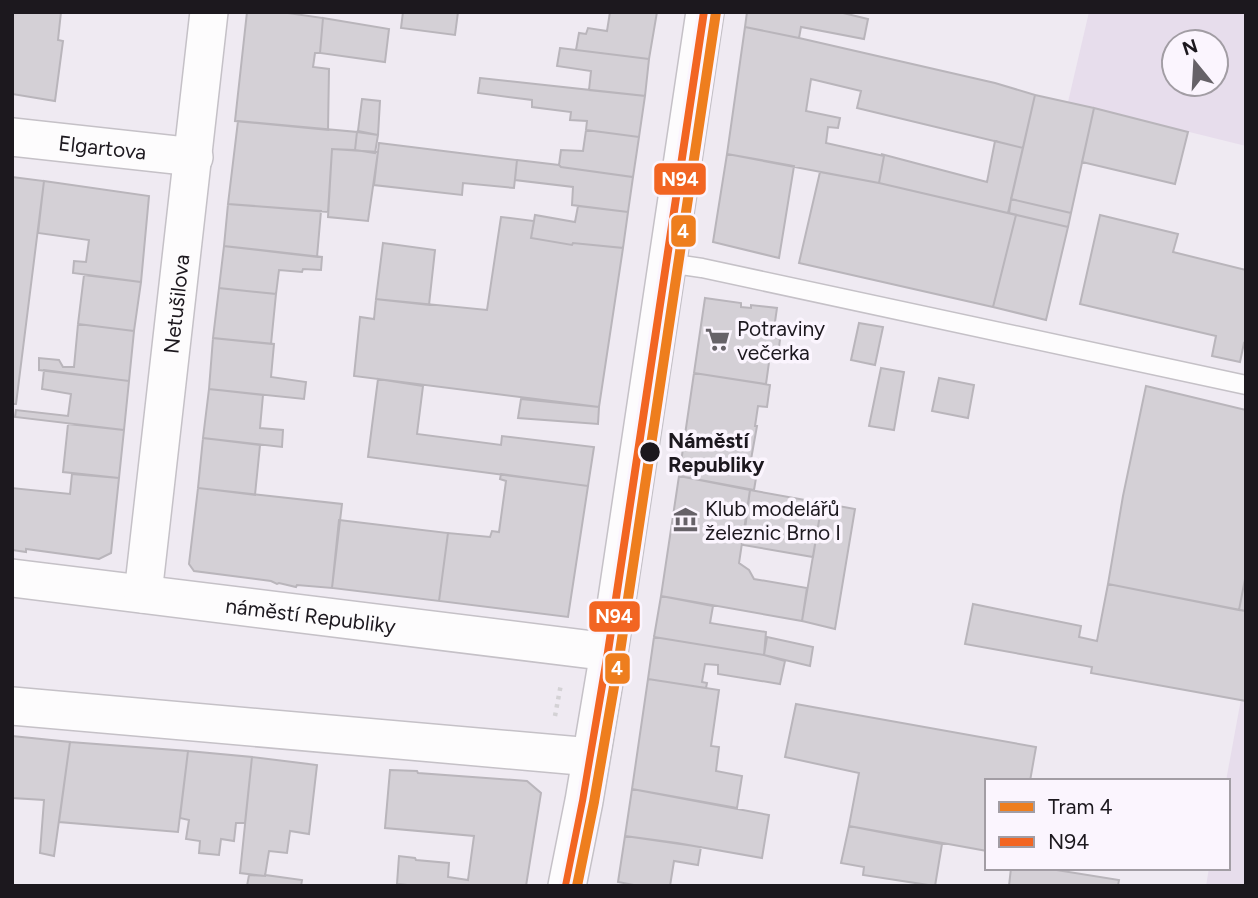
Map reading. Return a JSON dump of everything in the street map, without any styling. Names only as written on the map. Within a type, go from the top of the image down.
[{"type":"street","name":"Netušilova","points":[[143,594],[209,12]]},
{"type":"street","points":[[567,886],[609,652],[705,12]]},
{"type":"street","name":"Elgartova","points":[[12,137],[194,157]]},
{"type":"street","name":"náměstí Republiky","points":[[12,578],[609,652]]},
{"type":"street","points":[[12,706],[570,755],[590,759]]},
{"type":"lane","points":[[668,263],[1246,385]]},
{"type":"path","points":[[555,719],[562,677]]},
{"type":"shaded area","points":[[1089,12],[1246,12],[1246,146],[1068,102]]},
{"type":"shaded area","points":[[1241,699],[1246,700],[1246,886],[1206,886],[1209,870],[1230,870],[1230,779],[1226,779]]},
{"type":"building","points":[[12,12],[61,12],[58,40],[63,41],[55,101],[12,94]]},
{"type":"building","points":[[247,12],[281,12],[323,18],[320,53],[315,53],[313,67],[329,69],[328,130],[235,121]]},
{"type":"building","points":[[403,12],[458,12],[455,35],[401,28]]},
{"type":"building","points":[[610,12],[657,12],[649,59],[576,50],[579,33],[586,34],[588,28],[607,31]]},
{"type":"building","points":[[747,12],[839,12],[868,19],[864,39],[801,27],[799,38],[745,27]]},
{"type":"building","points":[[323,18],[389,29],[385,62],[320,53]]},
{"type":"building","points":[[745,27],[995,83],[1035,95],[1023,148],[857,108],[861,91],[811,79],[806,111],[840,118],[838,128],[828,127],[826,143],[884,156],[879,183],[727,154]]},
{"type":"building","points":[[560,48],[649,59],[645,96],[589,90],[591,71],[557,66]]},
{"type":"building","points":[[480,78],[645,96],[639,137],[586,130],[587,121],[570,120],[571,112],[532,107],[532,100],[478,93]]},
{"type":"building","points":[[1035,95],[1094,108],[1071,213],[1011,199]]},
{"type":"building","points":[[362,99],[380,101],[378,135],[358,131]]},
{"type":"building","points":[[1094,108],[1188,132],[1175,184],[1082,162]]},
{"type":"building","points":[[238,121],[357,132],[355,150],[332,149],[328,212],[228,204]]},
{"type":"building","points":[[586,130],[639,137],[633,177],[559,165],[561,150],[583,151]]},
{"type":"building","points":[[357,132],[378,135],[375,153],[355,150]]},
{"type":"building","points":[[995,141],[1023,148],[1008,213],[879,183],[884,156],[881,154],[987,182]]},
{"type":"building","points":[[379,143],[517,160],[514,188],[463,183],[462,195],[374,185]]},
{"type":"building","points":[[332,149],[378,152],[368,221],[328,217]]},
{"type":"building","points":[[727,154],[794,166],[779,258],[713,242]]},
{"type":"building","points":[[517,160],[633,177],[628,212],[572,205],[573,187],[515,180]]},
{"type":"building","points":[[820,172],[1016,215],[993,307],[799,263]]},
{"type":"building","points":[[12,177],[44,181],[16,404],[12,404]]},
{"type":"building","points":[[44,181],[149,196],[141,282],[73,273],[74,261],[86,262],[89,240],[38,233]]},
{"type":"building","points":[[1011,199],[1071,213],[1068,227],[1009,213]]},
{"type":"building","points":[[228,204],[321,211],[317,257],[224,246]]},
{"type":"building","points":[[578,206],[628,212],[623,248],[572,245],[531,238],[535,215],[575,222]]},
{"type":"building","points":[[1016,215],[1068,227],[1046,320],[993,307]]},
{"type":"building","points":[[1100,215],[1178,234],[1173,252],[1246,270],[1246,344],[1244,343],[1240,362],[1212,356],[1216,336],[1080,304]]},
{"type":"building","points":[[501,217],[534,221],[531,238],[572,245],[623,248],[599,407],[354,376],[360,317],[374,319],[376,299],[487,310]]},
{"type":"building","points":[[383,243],[435,250],[429,305],[376,299]]},
{"type":"building","points":[[224,246],[322,257],[321,270],[279,270],[276,294],[219,288]]},
{"type":"building","points":[[84,275],[141,282],[134,331],[78,324]]},
{"type":"building","points":[[219,288],[276,294],[271,344],[213,338]]},
{"type":"building","points":[[705,298],[741,303],[741,307],[751,308],[751,305],[777,308],[773,336],[780,339],[778,356],[770,355],[766,384],[694,373]]},
{"type":"building","points":[[859,323],[883,327],[875,365],[851,360]]},
{"type":"building","points":[[78,324],[134,331],[129,381],[39,370],[39,358],[59,360],[63,367],[74,367]]},
{"type":"building","points":[[213,338],[274,344],[271,377],[306,382],[304,399],[209,389]]},
{"type":"building","points":[[881,368],[904,372],[894,430],[869,426]]},
{"type":"building","points":[[44,370],[129,381],[124,430],[15,417],[16,410],[68,416],[71,394],[42,389]]},
{"type":"building","points":[[694,373],[770,385],[767,407],[758,406],[750,465],[758,466],[754,490],[679,476]]},
{"type":"building","points":[[939,378],[974,385],[968,418],[932,411]]},
{"type":"building","points":[[378,379],[423,386],[417,434],[501,445],[502,436],[594,447],[588,486],[368,457]]},
{"type":"building","points":[[1146,386],[1246,410],[1246,574],[1239,610],[1108,584]]},
{"type":"building","points":[[209,389],[263,395],[260,428],[283,430],[282,447],[203,438]]},
{"type":"building","points":[[521,399],[599,407],[598,424],[518,418]]},
{"type":"building","points":[[68,424],[124,430],[119,478],[63,472]]},
{"type":"building","points":[[203,438],[260,445],[255,495],[198,488]]},
{"type":"building","points":[[72,474],[119,478],[111,553],[99,559],[26,549],[26,552],[12,550],[12,488],[70,494]]},
{"type":"building","points":[[501,474],[588,486],[568,617],[439,601],[448,533],[490,537],[492,531],[499,532],[506,481],[500,479]]},
{"type":"building","points":[[679,476],[750,490],[739,563],[749,570],[754,579],[807,588],[802,621],[661,596]]},
{"type":"building","points":[[198,488],[342,504],[332,588],[296,587],[194,571],[189,564]]},
{"type":"building","points":[[750,490],[822,503],[813,557],[743,545]]},
{"type":"building","points":[[822,503],[855,509],[835,629],[802,621]]},
{"type":"building","points":[[339,520],[448,533],[439,601],[332,588]]},
{"type":"building","points":[[1246,574],[1246,611],[1239,610]]},
{"type":"building","points":[[1108,584],[1246,611],[1246,701],[1091,673],[1092,667],[965,644],[973,604],[1081,626],[1079,637],[1097,641]]},
{"type":"building","points":[[661,596],[713,606],[710,623],[766,632],[764,655],[654,637]]},
{"type":"building","points":[[654,637],[764,655],[785,661],[780,684],[718,674],[718,665],[705,664],[702,682],[707,683],[706,688],[648,679]]},
{"type":"building","points":[[767,637],[813,647],[810,666],[764,655]]},
{"type":"building","points":[[648,679],[719,690],[711,746],[719,747],[716,771],[742,776],[737,808],[632,789]]},
{"type":"building","points":[[796,704],[1036,747],[1030,779],[985,779],[985,851],[849,826],[859,773],[785,757]]},
{"type":"building","points":[[12,736],[70,742],[54,856],[40,853],[44,800],[12,798]]},
{"type":"building","points":[[70,742],[188,751],[178,832],[59,822]]},
{"type":"building","points":[[188,751],[252,757],[245,823],[236,823],[234,841],[221,839],[219,855],[199,853],[200,841],[186,839],[189,820],[180,818]]},
{"type":"building","points":[[252,757],[317,765],[309,834],[290,831],[287,853],[269,851],[265,876],[240,873]]},
{"type":"building","points":[[390,770],[527,781],[541,793],[526,886],[397,884],[399,856],[449,863],[448,877],[468,880],[474,836],[385,828]]},
{"type":"building","points":[[632,789],[769,815],[762,858],[625,836]]},
{"type":"building","points":[[849,826],[942,844],[935,886],[863,875],[864,867],[841,863]]},
{"type":"building","points":[[625,836],[701,847],[698,865],[674,861],[670,886],[639,886],[618,882]]},
{"type":"building","points":[[1011,870],[1056,870],[1119,880],[1118,886],[1009,886]]},
{"type":"building","points":[[249,875],[302,880],[301,886],[247,886]]},
{"type":"tram line","name":"4","points":[[577,886],[620,652],[716,12]]},
{"type":"transit line","name":"N94","points":[[567,886],[609,652],[705,12]]},
{"type":"place","name":"Potraviny večerka","points":[[717,340]]},
{"type":"place","name":"Náměstí Republiky","points":[[650,452]]},
{"type":"place","name":"Klub modelářů železnic Brno I","points":[[685,520]]}]
